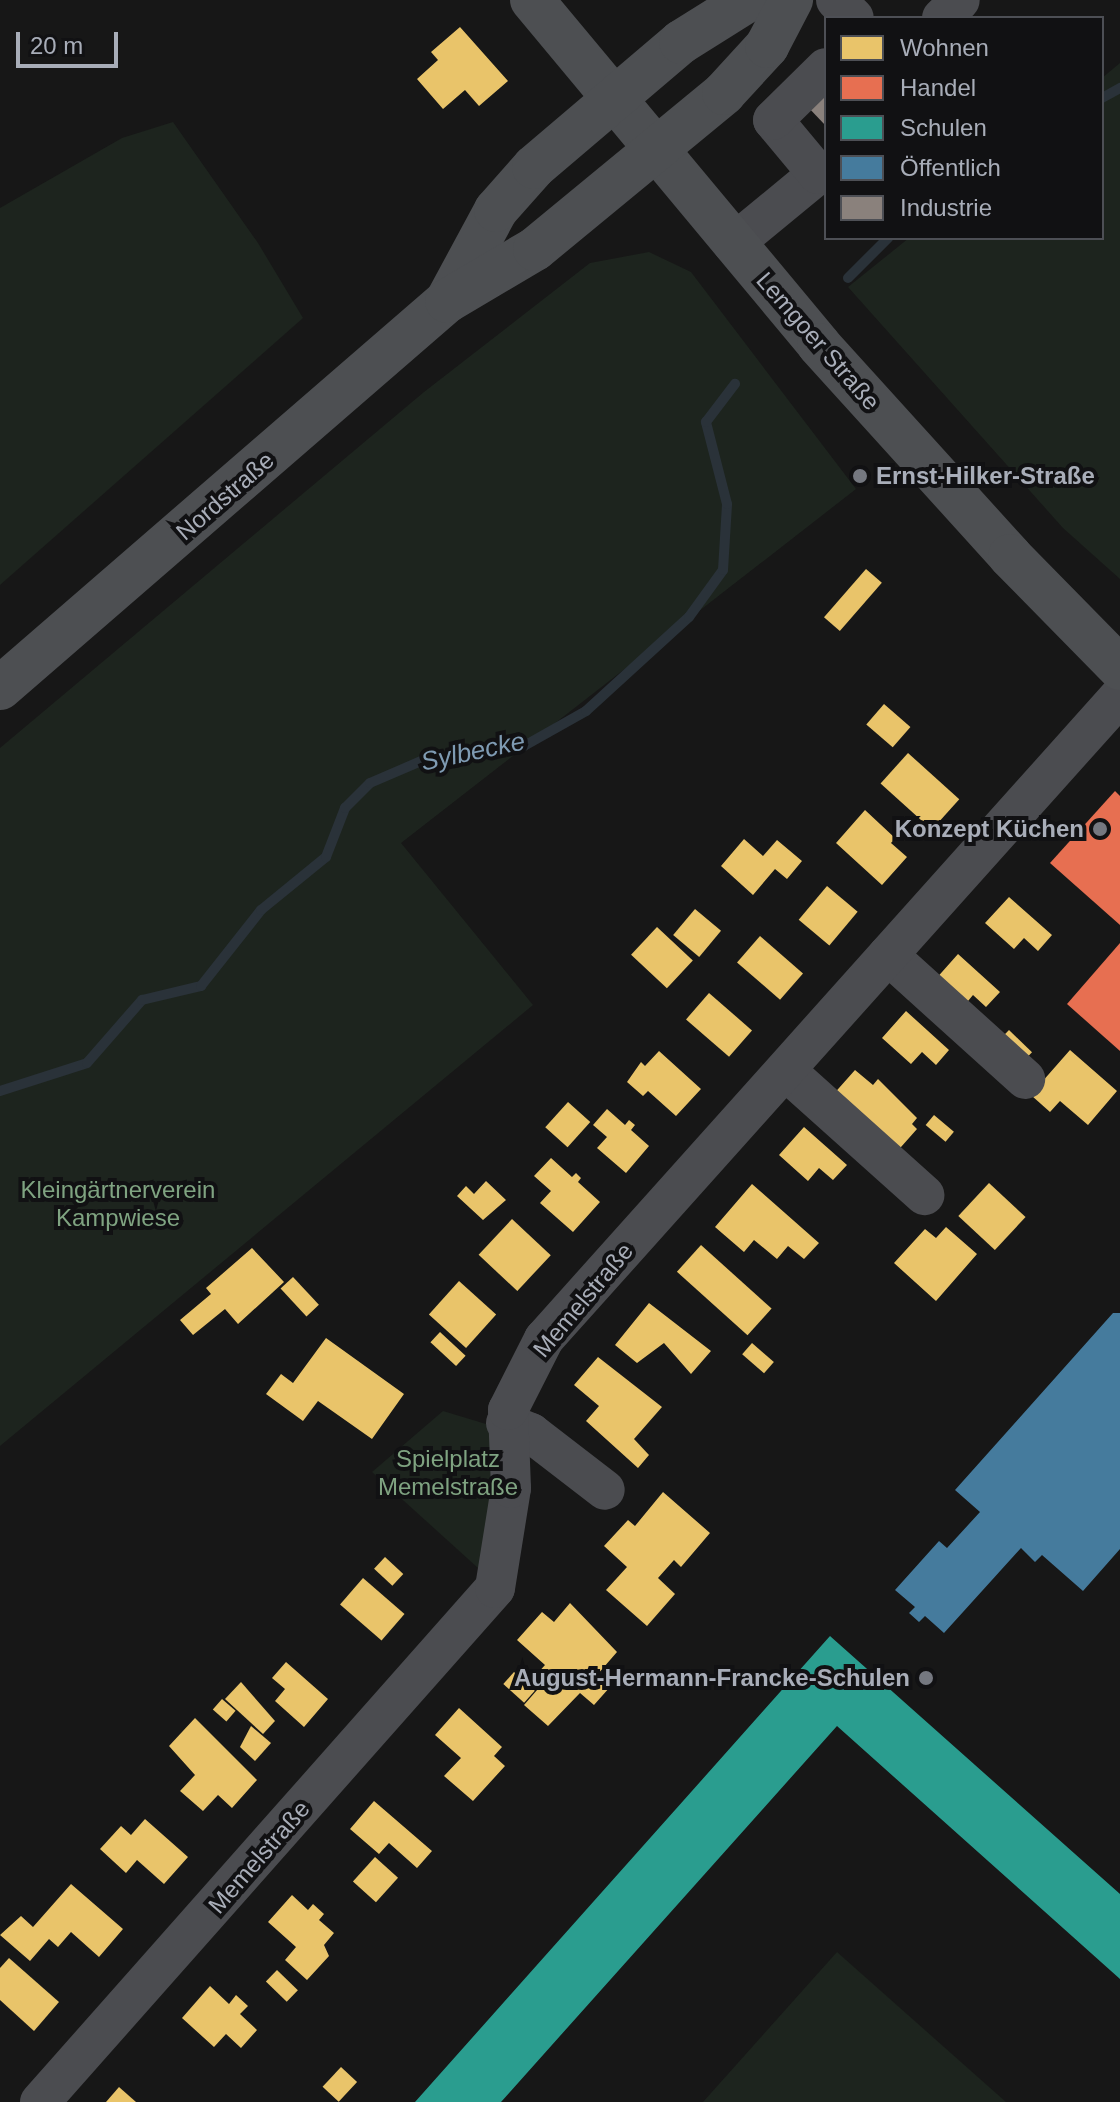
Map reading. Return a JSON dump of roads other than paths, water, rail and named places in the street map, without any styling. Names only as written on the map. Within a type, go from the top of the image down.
[{"type":"main road","name":"Lemgoer Straße","points":[[532,0],[733,244],[1010,556],[1120,668]]},
{"type":"main road","points":[[613,100],[694,32],[748,0]]},
{"type":"main road","name":"Nordstraße","points":[[0,688],[447,301],[535,249],[724,93],[767,46],[791,0]]},
{"type":"main road","name":"Nordstraße","points":[[447,301],[496,210],[534,167],[613,100]]},
{"type":"street","points":[[836,0],[852,16]]},
{"type":"street","points":[[944,16],[960,0]]},
{"type":"street","points":[[733,244],[818,174],[773,120],[824,70]]},
{"type":"street","name":"Memelstraße","points":[[40,2102],[495,1588],[511,1488],[506,1423],[518,1384],[544,1339],[1120,696]]},
{"type":"street","points":[[888,955],[1025,1079]]},
{"type":"street","points":[[786,1071],[924,1195]]},
{"type":"street","points":[[506,1423],[531,1433],[605,1490]]},
{"type":"waterway","name":"Sylbecke","points":[[1104,97],[1120,88]]},
{"type":"waterway","name":"Sylbecke","points":[[848,278],[886,240]]},
{"type":"waterway","name":"Sylbecke","points":[[0,1091],[87,1063],[142,1000],[201,986],[261,910],[326,857],[345,808],[370,783],[426,759],[524,746],[586,711],[689,617],[723,570],[727,504],[706,422],[735,384]]},
{"type":"place","name":"Ernst-Hilker-Straße","points":[[860,476]]},
{"type":"place","name":"Konzept Küchen","points":[[1100,829]]},
{"type":"place","name":"August-Hermann-Francke-Schulen","points":[[926,1678]]},
{"type":"park label","name":"Kleingärtnerverein Kampwiese","points":[[118,1204]]},
{"type":"park label","name":"Spielplatz Memelstraße","points":[[448,1473]]}]
